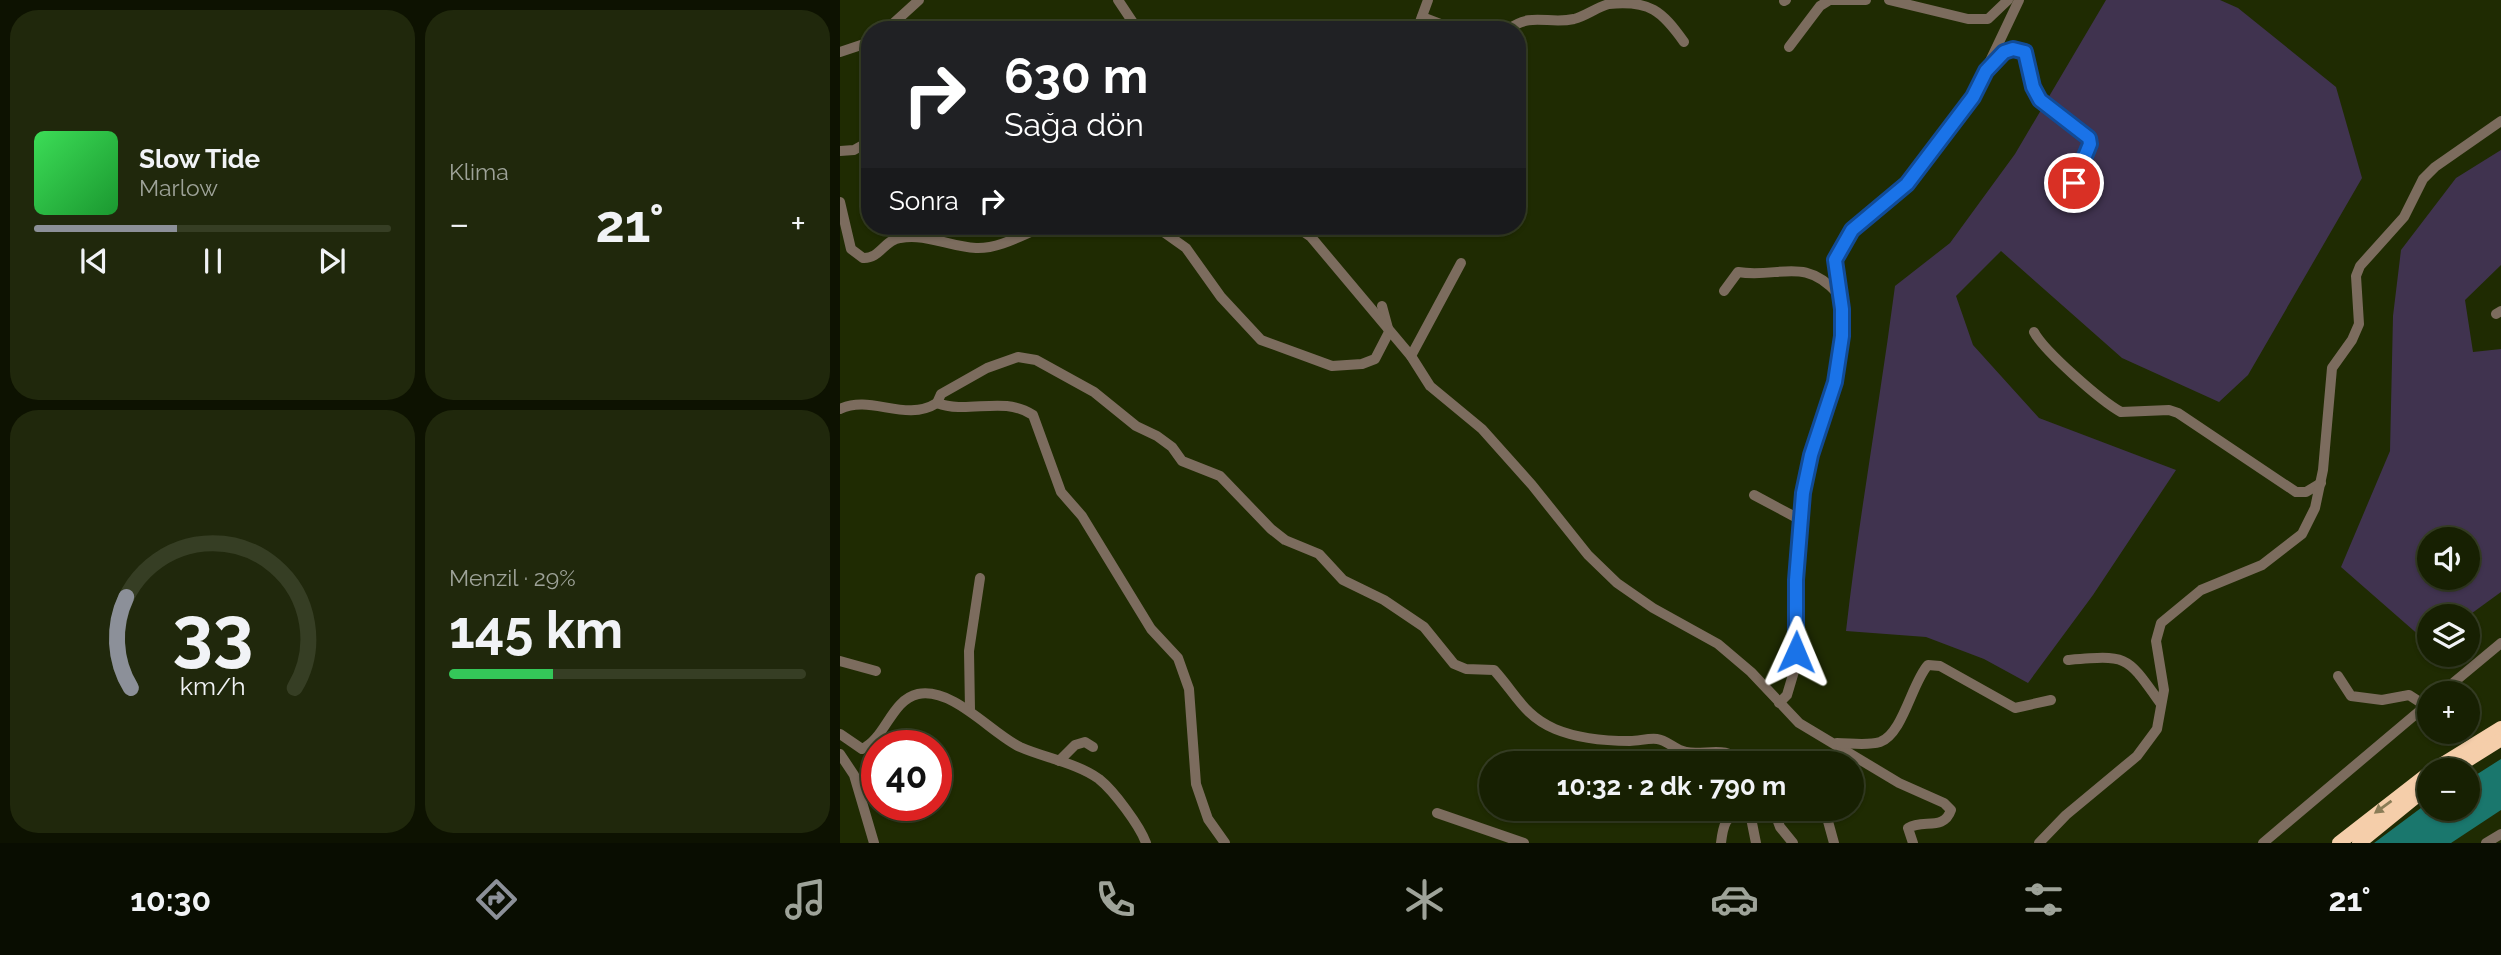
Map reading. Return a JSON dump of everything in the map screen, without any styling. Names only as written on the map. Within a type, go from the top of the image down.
[{"type":"highway","points":[[2453,758],[2501,728]]},
{"type":"highway","points":[[2471,758],[2501,739]]},
{"type":"highway","points":[[2339,843],[2417,783]]},
{"type":"highway","points":[[2358,843],[2417,796]]},
{"type":"street","points":[[896,21],[919,0]]},
{"type":"street","points":[[1118,0],[1132,21]]},
{"type":"street","points":[[1420,21],[1428,0]]},
{"type":"street","points":[[1789,47],[1827,0],[1866,0]]},
{"type":"street","points":[[1889,0],[1968,19],[1988,19],[2008,0]]},
{"type":"street","points":[[1779,703],[1787,695],[1796,668],[1799,519],[1811,455],[1835,382],[1842,336],[1835,260],[1845,239],[1907,184],[1973,97],[2019,0]]},
{"type":"street","points":[[1519,21],[1574,19],[1611,2],[1653,6],[1666,17],[1684,42]]},
{"type":"street","points":[[1422,17],[1432,21]]},
{"type":"street","points":[[840,52],[861,45]]},
{"type":"street","points":[[1986,71],[2004,52],[2013,49],[2025,52],[2033,87],[2040,100],[2089,138],[2090,144],[2066,202]]},
{"type":"street","points":[[2039,843],[2066,815],[2137,756],[2157,729],[2164,690],[2156,641],[2161,623],[2201,590],[2262,565],[2302,534],[2315,508],[2320,483],[2328,383],[2332,368],[2352,340],[2359,324],[2356,276],[2360,266],[2404,217],[2423,179],[2501,121]]},
{"type":"street","points":[[840,151],[854,150],[861,146]]},
{"type":"street","points":[[840,202],[851,249],[863,258],[877,255],[894,238],[911,236],[977,248],[995,245],[1021,235]]},
{"type":"street","points":[[1168,235],[1186,248],[1221,297],[1261,340],[1284,351],[1332,366],[1363,364],[1375,359],[1390,332],[1382,306]]},
{"type":"street","points":[[1308,235],[1411,356],[1430,386],[1482,429],[1532,485],[1588,555],[1617,583],[1718,644],[1751,672],[1799,723],[1899,783],[1944,803],[1951,810],[1948,818],[1940,824],[1916,823],[1908,828],[1913,843]]},
{"type":"street","points":[[1411,356],[1461,263]]},
{"type":"street","points":[[1724,291],[1738,272],[1750,274],[1769,270],[1821,277],[1840,297]]},
{"type":"street","points":[[2034,332],[2040,344],[2056,355],[2076,377],[2121,412],[2143,414],[2169,410],[2296,492],[2306,492],[2320,483]]},
{"type":"street","points":[[840,409],[853,403],[909,411],[928,408],[937,403],[941,394],[988,368],[1018,357],[1036,360],[1094,392],[1136,426],[1172,447],[1182,461],[1220,476],[1270,529],[1285,540],[1319,554],[1343,580],[1384,600],[1424,627],[1454,664],[1466,669],[1494,670],[1513,690],[1524,710],[1535,719],[1556,729],[1591,739],[1659,738],[1681,751]]},
{"type":"street","points":[[937,403],[965,409],[999,404],[1023,409],[1033,415],[1061,492],[1082,516],[1152,629],[1178,658],[1189,688],[1196,783],[1208,820],[1225,843]]},
{"type":"street","points":[[1754,495],[1799,519]]},
{"type":"street","points":[[970,709],[969,651],[980,579]]},
{"type":"street","points":[[2455,681],[2501,643]]},
{"type":"street","points":[[2068,660],[2109,657],[2124,659],[2134,667],[2161,704]]},
{"type":"street","points":[[840,661],[876,671]]},
{"type":"street","points":[[1833,743],[1877,743],[1885,740],[1911,697],[1920,674],[1928,665],[1940,666],[2015,708],[2051,699]]},
{"type":"street","points":[[2338,676],[2351,696],[2382,700],[2409,695],[2417,699]]},
{"type":"street","points":[[840,734],[862,749],[878,737],[898,707],[916,694],[930,694],[970,709],[1004,738],[1097,778],[1107,786],[1141,830],[1146,843]]},
{"type":"street","points":[[2263,843],[2417,713]]},
{"type":"street","points":[[1059,761],[1075,745],[1085,742],[1093,747]]},
{"type":"street","points":[[840,754],[854,775],[874,843]]},
{"type":"street","points":[[1721,843],[1726,821],[1732,814],[1743,811],[1751,818],[1756,843]]},
{"type":"street","points":[[1437,813],[1524,843]]},
{"type":"street","points":[[1778,821],[1793,843]]},
{"type":"street","points":[[1828,821],[1834,843]]},
{"type":"street","points":[[2486,843],[2501,834]]},
{"type":"shaded area","points":[[2106,0],[2220,0],[2238,8],[2336,87],[2362,178],[2248,375],[2219,402],[2122,358],[2001,251],[1956,296],[1973,345],[2039,418],[2176,470],[2093,595],[2028,683],[1984,659],[1926,637],[1846,631],[1895,286],[1950,243],[2015,154]]},
{"type":"shaded area","points":[[2501,150],[2501,265],[2465,300],[2473,352],[2501,349],[2501,592],[2480,607],[2480,604],[2417,604],[2417,634],[2341,567],[2390,451],[2393,316],[2401,250],[2456,178]]},
{"type":"water","points":[[2501,759],[2501,810],[2451,843],[2374,843],[2417,811],[2417,821],[2480,821],[2480,772]]},
{"type":"route","points":[[1796,652],[1799,519],[1811,455],[1835,382],[1842,336],[1842,309],[1835,272],[1839,248],[1852,230],[1907,184],[1940,137],[1973,97],[1986,71],[2004,52],[2013,49],[2025,52],[2033,87],[2040,100],[2089,138],[2090,144],[2074,183]]}]
